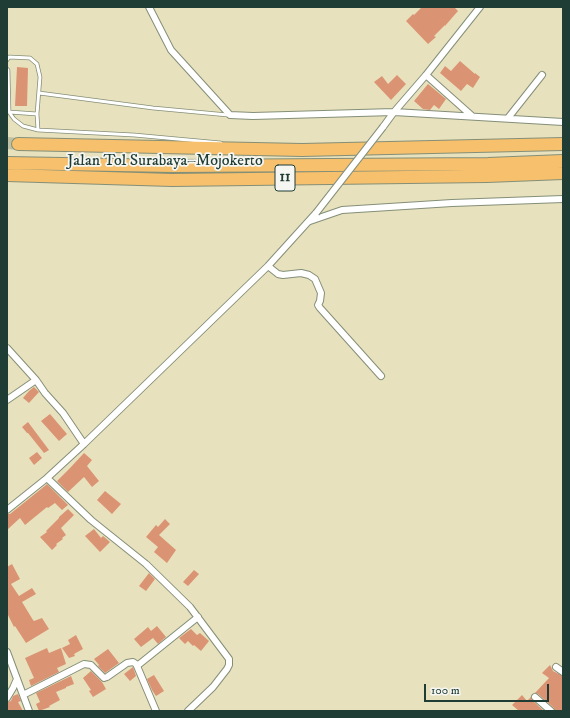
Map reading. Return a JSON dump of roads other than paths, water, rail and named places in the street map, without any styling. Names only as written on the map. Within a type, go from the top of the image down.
[{"type":"highway","points":[[18,144],[302,150],[563,144]]},
{"type":"highway","name":"Jalan Tol Surabaya–Mojokerto","points":[[7,162],[181,166],[488,164],[563,161]]},
{"type":"highway","name":"Jalan Tol Surabaya–Mojokerto","points":[[7,176],[180,180],[487,176],[563,173]]},
{"type":"street","points":[[149,7],[171,50],[230,115],[253,116],[394,112],[563,122]]},
{"type":"street","points":[[7,510],[47,478],[84,444],[268,266],[316,214],[394,112],[426,76],[480,7]]},
{"type":"street","points":[[508,118],[542,75]]},
{"type":"street","points":[[426,76],[472,116]]},
{"type":"street","points":[[308,222],[342,210],[452,203],[563,199]]},
{"type":"street","points":[[268,266],[278,274],[309,275],[315,279],[321,293],[318,304],[320,308],[381,376]]},
{"type":"street","points":[[7,348],[63,413],[84,444]]},
{"type":"street","points":[[7,400],[36,380]]},
{"type":"street","points":[[47,478],[91,520],[146,564],[190,607],[229,659],[228,669],[214,686],[188,711]]},
{"type":"street","points":[[137,666],[198,617]]},
{"type":"street","points":[[7,652],[29,711]]},
{"type":"street","points":[[23,695],[84,664],[91,665],[104,678],[130,662],[136,664],[156,711]]},
{"type":"street","points":[[556,667],[563,672]]},
{"type":"street","points":[[7,698],[17,679]]},
{"type":"street","points":[[535,697],[552,711]]},
{"type":"lane","points":[[7,60],[9,57],[30,58],[36,64],[40,76],[37,114],[38,130]]},
{"type":"lane","points":[[7,69],[8,112],[23,126],[38,130],[134,134],[226,143]]},
{"type":"lane","points":[[39,93],[153,108],[230,115]]},
{"type":"lane","points":[[8,112],[37,114]]},
{"type":"lane","points":[[248,145],[302,150]]},
{"type":"tunnel","points":[[7,143],[18,144]]}]
